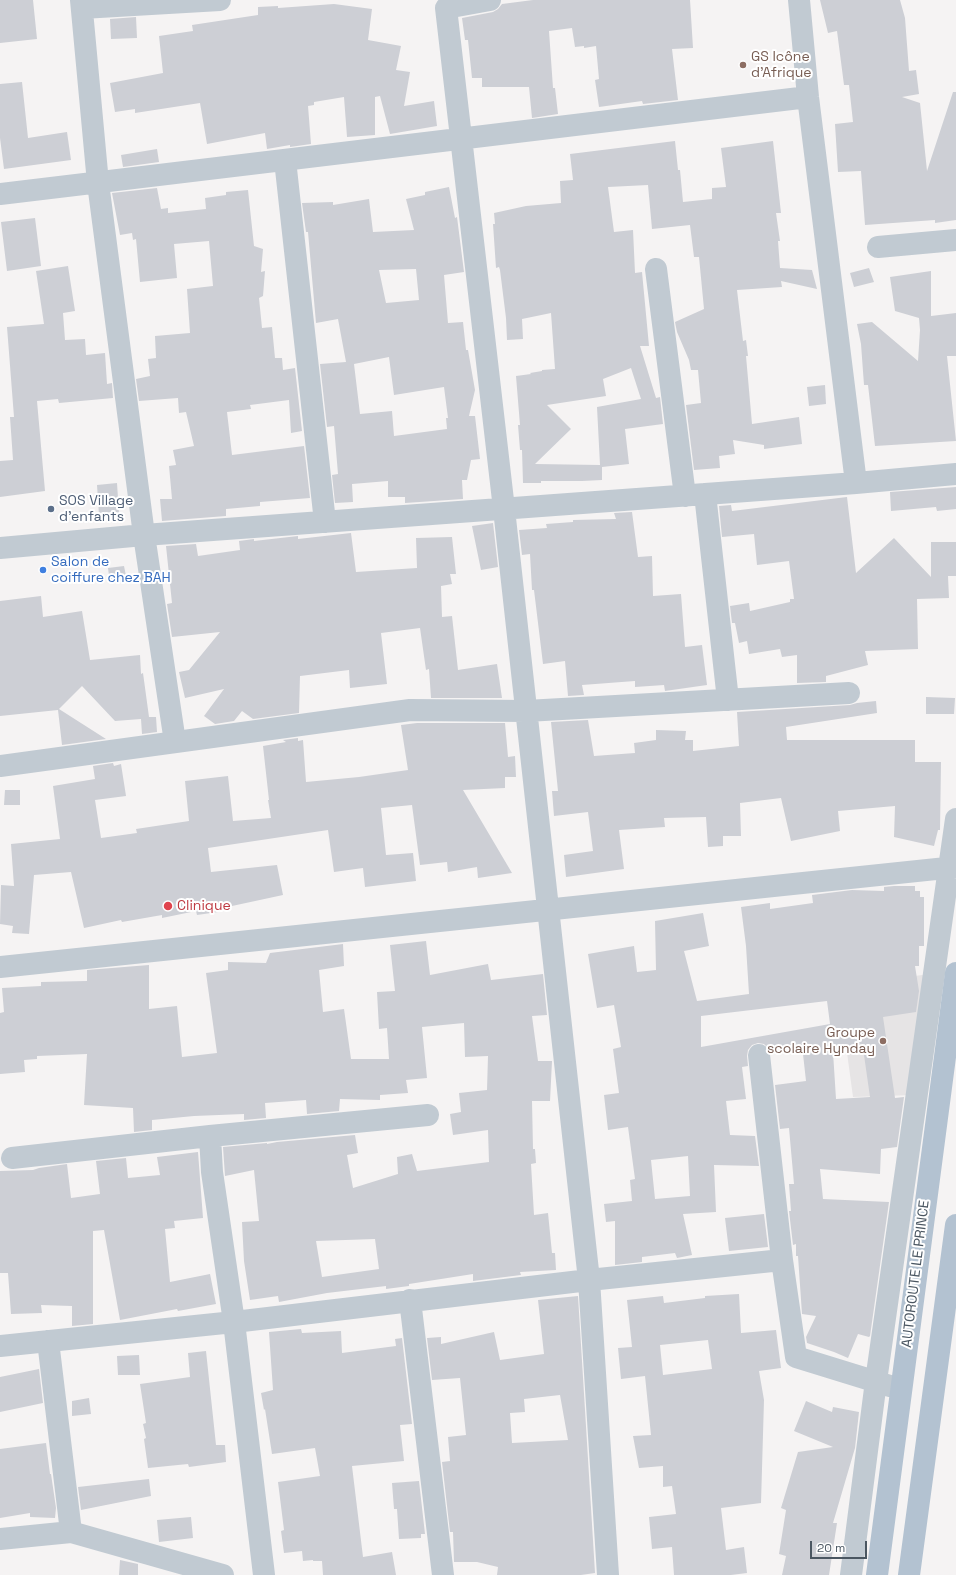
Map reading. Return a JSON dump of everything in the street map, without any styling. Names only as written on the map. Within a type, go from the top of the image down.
[{"type":"main road","name":"AUTOROUTE LE PRINCE","points":[[877,1575],[956,973]]},
{"type":"main road","points":[[909,1575],[956,1225]]},
{"type":"street","points":[[175,742],[144,535],[98,183],[82,4],[220,0]]},
{"type":"street","points":[[490,0],[446,8],[504,509],[588,1280],[608,1575]]},
{"type":"street","points":[[799,0],[808,97],[856,483]]},
{"type":"street","points":[[0,194],[808,97]]},
{"type":"street","points":[[285,160],[325,522]]},
{"type":"street","points":[[878,247],[956,240]]},
{"type":"street","points":[[656,269],[695,495],[728,700]]},
{"type":"street","points":[[0,548],[144,535],[856,483],[956,474]]},
{"type":"street","points":[[0,766],[410,710],[526,711],[849,693]]},
{"type":"street","points":[[851,1575],[876,1381],[953,868],[956,819]]},
{"type":"street","points":[[0,967],[953,868]]},
{"type":"street","points":[[759,1055],[782,1260],[796,1357],[901,1389]]},
{"type":"street","points":[[12,1158],[210,1136],[428,1115]]},
{"type":"street","points":[[210,1136],[212,1172],[234,1322],[264,1575]]},
{"type":"street","points":[[0,1346],[234,1322],[410,1300],[782,1260]]},
{"type":"street","points":[[410,1300],[443,1575]]},
{"type":"street","points":[[48,1341],[71,1532]]},
{"type":"street","points":[[0,1539],[71,1532],[223,1575]]},
{"type":"shaded area","name":"Groupe scolaire Hynday","points":[[930,974],[913,1095],[853,1097],[838,986]]},
{"type":"building","points":[[0,0],[33,0],[37,39],[0,43]]},
{"type":"building","points":[[533,0],[690,0],[693,48],[672,49],[678,100],[643,104],[642,101],[599,107],[595,80],[599,79],[596,46],[584,48],[584,46],[575,47],[572,28],[549,31],[553,88],[555,88],[558,114],[532,118],[529,87],[482,87],[482,78],[472,78],[468,40],[465,40],[462,18],[493,12],[502,4]]},
{"type":"building","points":[[820,0],[900,0],[905,18],[909,71],[916,70],[919,94],[902,97],[920,103],[927,171],[953,92],[956,92],[956,220],[935,223],[935,220],[865,225],[861,171],[838,172],[835,124],[853,122],[849,85],[844,85],[837,31],[828,33]]},
{"type":"building","points":[[334,4],[372,9],[368,40],[401,46],[396,70],[410,72],[404,106],[434,101],[437,126],[390,134],[380,96],[375,97],[375,135],[347,137],[344,97],[314,102],[314,105],[308,106],[311,144],[290,147],[290,145],[267,149],[265,133],[207,144],[200,103],[135,113],[135,109],[115,112],[110,83],[163,73],[159,36],[193,31],[192,25],[258,15],[258,7],[278,6],[278,8]]},
{"type":"building","points":[[136,17],[137,38],[111,39],[110,19]]},
{"type":"building","points":[[22,82],[28,138],[67,132],[71,160],[4,169],[0,138],[0,84]]},
{"type":"building","points":[[675,141],[683,202],[712,199],[712,188],[726,187],[721,148],[773,141],[781,213],[776,213],[780,241],[778,241],[780,268],[812,270],[817,289],[781,281],[782,287],[737,290],[743,341],[746,340],[748,356],[746,356],[752,424],[799,417],[802,444],[764,449],[764,445],[733,440],[735,454],[719,456],[720,468],[694,470],[686,405],[701,403],[698,370],[691,370],[689,360],[677,332],[675,322],[704,309],[699,257],[694,257],[690,225],[652,229],[648,185],[608,187],[614,232],[633,230],[635,273],[642,272],[649,346],[640,346],[656,398],[660,397],[663,424],[625,429],[629,464],[602,467],[602,480],[541,481],[541,483],[523,483],[522,450],[520,450],[518,425],[520,425],[516,376],[531,374],[530,373],[542,370],[555,369],[551,313],[522,319],[523,339],[507,340],[500,270],[499,267],[496,268],[493,224],[495,224],[494,213],[526,206],[561,203],[560,181],[573,180],[570,154]],"holes":[[[631,368],[641,399],[597,407],[600,465],[535,464],[571,429],[547,405],[606,396],[603,379]]]},
{"type":"building","points":[[157,149],[159,162],[123,167],[121,155]]},
{"type":"building","points":[[449,187],[455,218],[457,217],[464,272],[444,275],[448,323],[463,322],[466,350],[468,350],[475,390],[469,416],[475,416],[480,459],[471,460],[467,480],[462,480],[463,499],[405,503],[405,497],[388,497],[388,481],[352,484],[353,502],[335,503],[332,475],[338,474],[334,426],[327,427],[320,364],[346,362],[338,319],[316,323],[308,232],[306,232],[302,203],[333,202],[333,205],[369,199],[373,232],[414,230],[406,199],[425,195],[425,192]],"holes":[[[416,269],[419,300],[386,303],[379,270]],[[389,357],[394,395],[444,387],[448,418],[446,418],[447,429],[394,436],[392,411],[360,414],[354,364]]]},
{"type":"building","points":[[157,188],[161,209],[168,208],[168,213],[206,209],[205,198],[226,195],[226,192],[248,190],[254,246],[263,249],[261,272],[265,271],[263,296],[259,298],[262,328],[272,327],[275,358],[282,358],[283,370],[295,368],[302,431],[291,433],[289,400],[250,405],[251,409],[227,412],[232,455],[304,446],[310,498],[260,502],[260,506],[226,509],[226,516],[162,521],[160,499],[172,499],[169,466],[176,465],[173,450],[194,446],[186,412],[179,413],[178,398],[139,401],[136,379],[150,376],[148,359],[156,358],[155,336],[190,333],[187,289],[213,286],[209,241],[174,244],[177,278],[140,282],[136,239],[133,240],[132,233],[120,235],[112,193]]},
{"type":"building","points":[[35,218],[41,266],[7,271],[1,222]]},
{"type":"building","points":[[68,266],[75,311],[63,313],[65,340],[85,339],[86,355],[105,353],[107,384],[112,383],[113,398],[59,403],[58,399],[37,401],[45,491],[0,497],[0,461],[13,460],[10,417],[14,417],[7,327],[44,324],[36,271]]},
{"type":"building","points":[[869,268],[874,282],[854,287],[850,273]]},
{"type":"building","points":[[931,271],[931,316],[956,313],[956,356],[947,356],[956,441],[875,446],[868,385],[864,385],[861,344],[857,324],[872,322],[918,361],[920,330],[919,318],[895,311],[890,277]]},
{"type":"building","points":[[825,385],[826,404],[809,406],[807,387]]},
{"type":"building","points":[[117,483],[119,514],[99,515],[97,485]]},
{"type":"building","points":[[956,487],[956,509],[937,511],[936,507],[891,511],[890,492]]},
{"type":"building","points":[[847,497],[856,573],[894,538],[931,577],[931,542],[956,542],[956,576],[948,576],[949,598],[917,599],[918,649],[865,651],[868,665],[826,676],[826,682],[797,683],[797,655],[782,657],[780,649],[749,654],[747,641],[739,643],[735,623],[732,623],[730,606],[749,603],[750,611],[790,602],[790,599],[794,599],[789,561],[757,565],[754,534],[722,537],[719,506],[731,505],[732,511]]},
{"type":"building","points":[[632,512],[638,557],[652,556],[653,596],[681,594],[685,647],[702,645],[707,685],[665,691],[664,685],[635,687],[635,681],[582,685],[584,695],[568,696],[565,661],[543,664],[534,590],[532,590],[530,554],[522,555],[519,530],[547,528],[546,524],[573,522],[573,520],[616,519],[614,513]]},
{"type":"building","points":[[493,523],[498,567],[481,570],[472,526]]},
{"type":"building","points":[[351,533],[356,572],[417,568],[416,538],[452,537],[456,574],[450,574],[452,584],[441,586],[442,617],[452,616],[458,670],[497,664],[502,698],[431,698],[429,669],[426,670],[420,628],[381,633],[387,684],[350,688],[349,670],[300,676],[299,713],[253,719],[242,711],[234,721],[215,724],[204,716],[224,689],[185,698],[179,672],[189,670],[220,632],[172,637],[167,604],[172,603],[166,546],[196,544],[198,556],[240,550],[239,541],[254,539],[254,541],[298,536],[298,539]]},
{"type":"building","points":[[124,566],[127,581],[110,583],[108,568]]},
{"type":"building","points":[[41,596],[43,617],[82,611],[90,660],[140,655],[141,674],[143,673],[149,717],[156,717],[157,732],[142,734],[141,719],[115,721],[82,686],[59,709],[106,739],[62,745],[58,710],[0,716],[0,601]]},
{"type":"building","points":[[926,697],[955,698],[954,714],[926,714]]},
{"type":"building","points":[[876,701],[877,713],[786,727],[787,740],[915,740],[915,762],[941,762],[940,830],[938,830],[934,846],[894,837],[895,806],[838,811],[840,831],[791,841],[781,798],[740,803],[741,836],[723,836],[723,846],[708,847],[706,817],[664,818],[665,827],[619,830],[624,869],[566,877],[564,855],[593,851],[588,812],[554,816],[552,791],[558,791],[551,722],[588,720],[594,756],[635,753],[634,743],[656,740],[656,730],[686,731],[685,740],[693,740],[693,751],[739,746],[737,712],[850,705]]},
{"type":"building","points":[[417,723],[505,723],[508,757],[515,756],[516,777],[505,777],[505,788],[463,790],[512,873],[478,878],[477,867],[448,872],[447,862],[420,865],[412,805],[381,808],[386,855],[413,853],[416,881],[365,887],[363,868],[334,872],[328,830],[208,848],[211,872],[277,865],[283,895],[218,909],[218,912],[197,915],[196,911],[162,918],[162,915],[122,922],[121,920],[84,928],[71,872],[34,875],[29,934],[12,933],[13,926],[0,924],[1,885],[14,886],[11,844],[60,839],[53,786],[95,779],[93,766],[113,763],[114,766],[121,764],[126,796],[95,800],[101,838],[137,833],[136,829],[189,821],[185,781],[228,776],[233,821],[271,818],[263,746],[286,742],[283,740],[298,738],[298,741],[303,740],[306,782],[359,777],[408,770],[401,725]]},
{"type":"building","points":[[5,790],[20,790],[20,805],[4,805]]},
{"type":"building","points":[[915,886],[915,891],[920,891],[920,897],[924,897],[924,946],[919,946],[919,966],[915,966],[919,991],[916,1012],[883,1017],[895,1098],[904,1097],[897,1147],[881,1149],[880,1174],[820,1169],[823,1199],[889,1202],[870,1336],[858,1334],[848,1358],[807,1343],[806,1337],[816,1316],[802,1314],[798,1256],[796,1256],[796,1244],[793,1245],[789,1211],[791,1211],[789,1184],[794,1184],[789,1128],[780,1129],[775,1085],[806,1081],[802,1045],[770,1050],[764,1044],[758,1043],[752,1045],[748,1050],[748,1066],[742,1067],[746,1099],[726,1101],[730,1135],[755,1136],[759,1166],[714,1165],[716,1212],[683,1214],[692,1255],[677,1258],[675,1253],[642,1257],[642,1262],[615,1265],[615,1221],[606,1222],[604,1204],[632,1201],[630,1180],[635,1179],[628,1127],[608,1130],[604,1095],[619,1093],[613,1049],[621,1047],[614,1005],[597,1008],[588,954],[634,946],[637,972],[656,970],[655,921],[703,913],[709,946],[684,951],[697,1001],[749,994],[746,946],[741,907],[770,903],[770,909],[813,903],[812,895],[852,890],[884,891],[884,887]],"holes":[[[827,1001],[830,1024],[701,1047],[701,1016]],[[863,1048],[870,1097],[836,1099],[833,1052]],[[688,1156],[690,1196],[655,1199],[651,1160]]]},
{"type":"building","points":[[426,941],[430,975],[488,964],[491,980],[543,974],[547,1015],[532,1016],[538,1061],[552,1061],[550,1101],[532,1101],[533,1149],[535,1149],[536,1163],[531,1164],[534,1215],[548,1213],[552,1253],[555,1253],[556,1270],[520,1272],[521,1275],[473,1281],[473,1274],[409,1284],[409,1286],[386,1289],[386,1286],[327,1293],[279,1302],[278,1296],[250,1300],[244,1261],[242,1222],[259,1221],[254,1170],[225,1176],[223,1147],[355,1135],[358,1153],[347,1155],[353,1188],[398,1174],[397,1157],[412,1154],[417,1171],[489,1162],[488,1130],[453,1135],[450,1114],[461,1112],[459,1093],[487,1090],[488,1056],[465,1057],[464,1023],[422,1027],[427,1078],[406,1080],[408,1093],[380,1095],[380,1100],[340,1099],[339,1111],[307,1114],[306,1100],[265,1103],[266,1118],[244,1120],[244,1114],[194,1116],[152,1120],[152,1130],[134,1132],[133,1108],[84,1105],[87,1054],[37,1056],[37,1059],[24,1060],[25,1072],[0,1074],[0,1013],[4,1012],[2,988],[41,986],[41,982],[87,981],[87,970],[149,965],[149,1009],[177,1006],[182,1057],[217,1053],[206,973],[228,970],[228,962],[266,963],[270,953],[343,944],[344,966],[319,970],[323,1012],[344,1009],[351,1059],[389,1059],[387,1028],[379,1029],[377,992],[395,991],[390,945]],"holes":[[[375,1239],[379,1269],[322,1277],[316,1241]]]},
{"type":"building","points":[[198,1152],[203,1218],[174,1221],[175,1228],[165,1229],[170,1282],[210,1274],[216,1304],[178,1311],[177,1309],[120,1320],[104,1230],[93,1231],[93,1324],[72,1326],[72,1306],[41,1305],[42,1313],[11,1314],[8,1273],[0,1273],[0,1171],[33,1170],[67,1164],[71,1198],[100,1194],[96,1161],[126,1158],[128,1178],[160,1175],[157,1157]]},
{"type":"building","points":[[764,1214],[768,1247],[729,1251],[725,1218]]},
{"type":"building","points":[[739,1294],[741,1333],[776,1330],[781,1368],[759,1371],[764,1400],[761,1503],[721,1508],[726,1550],[744,1547],[747,1573],[731,1575],[674,1575],[672,1547],[652,1549],[649,1517],[676,1514],[672,1486],[663,1487],[663,1466],[639,1468],[633,1436],[651,1435],[645,1376],[621,1379],[618,1348],[632,1347],[627,1300],[663,1296],[664,1303],[705,1298],[705,1296]],"holes":[[[708,1340],[712,1369],[663,1375],[660,1345]]]},
{"type":"building","points":[[578,1296],[595,1573],[581,1575],[497,1575],[498,1567],[477,1562],[454,1562],[453,1532],[450,1532],[442,1462],[450,1461],[448,1437],[466,1435],[460,1378],[432,1380],[427,1338],[441,1337],[441,1344],[494,1332],[500,1360],[544,1354],[538,1300]],"holes":[[[560,1395],[568,1440],[512,1443],[510,1413],[525,1412],[524,1399]]]},
{"type":"building","points":[[301,1329],[302,1333],[341,1331],[342,1353],[396,1346],[395,1339],[402,1338],[412,1424],[400,1425],[404,1461],[352,1466],[363,1557],[392,1552],[396,1575],[323,1575],[322,1561],[303,1561],[302,1551],[284,1553],[281,1531],[284,1530],[278,1482],[320,1476],[315,1448],[272,1454],[261,1393],[273,1390],[269,1332]]},
{"type":"building","points":[[206,1351],[216,1445],[225,1445],[226,1462],[189,1467],[188,1464],[148,1468],[144,1439],[146,1438],[143,1424],[146,1423],[140,1384],[190,1377],[188,1353]]},
{"type":"building","points":[[139,1355],[140,1375],[118,1375],[117,1356]]},
{"type":"building","points":[[39,1369],[43,1403],[0,1412],[0,1377]]},
{"type":"building","points":[[89,1398],[91,1414],[72,1416],[72,1401]]},
{"type":"building","points":[[806,1401],[832,1412],[833,1407],[859,1412],[855,1448],[833,1523],[837,1523],[829,1575],[782,1575],[786,1556],[779,1554],[786,1510],[781,1508],[798,1452],[833,1447],[794,1431]]},
{"type":"building","points":[[46,1443],[56,1508],[55,1518],[30,1517],[30,1513],[0,1518],[0,1449]]},
{"type":"building","points":[[149,1479],[151,1496],[81,1510],[78,1487]]},
{"type":"building","points":[[419,1481],[425,1534],[421,1534],[421,1538],[399,1539],[397,1509],[394,1509],[392,1483]]},
{"type":"building","points":[[191,1517],[193,1538],[159,1542],[157,1520]]},
{"type":"building","points":[[120,1560],[138,1564],[138,1575],[119,1575]]},
{"type":"place","name":"GS Icône d'Afrique","points":[[743,65]]},
{"type":"place","name":"SOS Village d'enfants","points":[[51,509]]},
{"type":"place","name":"Salon de coiffure chez BAH","points":[[43,570]]},
{"type":"place","name":"Clinique","points":[[168,906]]},
{"type":"place","name":"Groupe scolaire Hynday","points":[[883,1041]]}]
